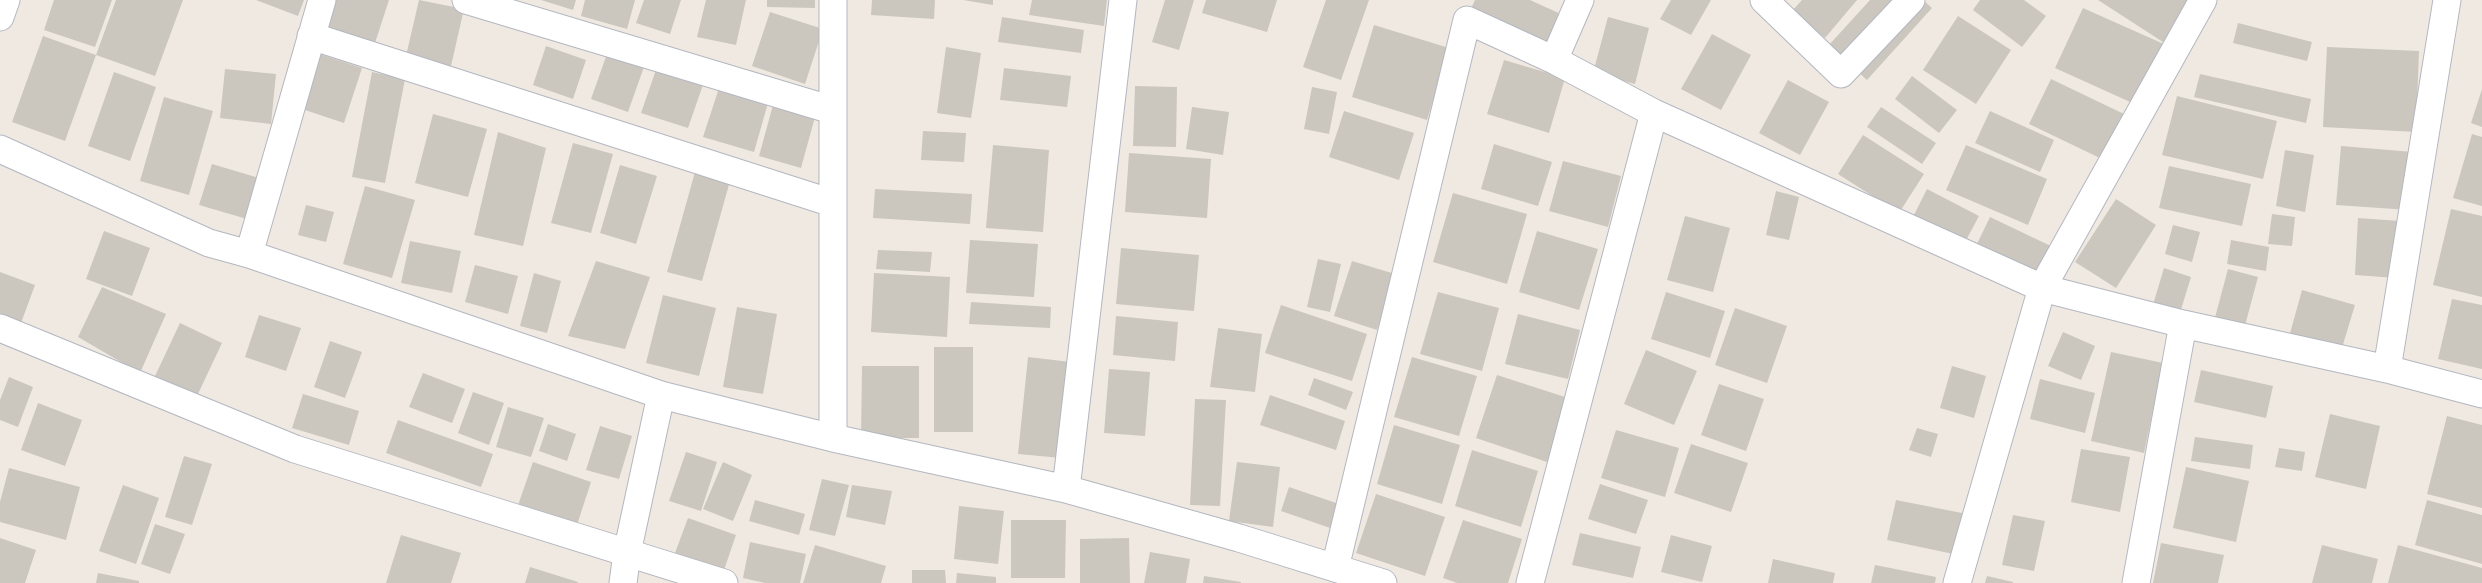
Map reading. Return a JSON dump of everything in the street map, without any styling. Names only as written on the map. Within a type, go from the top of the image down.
[{"type":"street","points":[[0,17],[6,0]]},
{"type":"street","points":[[249,254],[322,0]]},
{"type":"street","points":[[466,0],[832,110]]},
{"type":"street","points":[[833,0],[833,438]]},
{"type":"street","points":[[1066,489],[1123,0]]},
{"type":"street","points":[[1554,60],[1580,0]]},
{"type":"street","points":[[1764,0],[1841,75],[1911,0]]},
{"type":"street","points":[[1957,583],[2042,288],[2203,0]]},
{"type":"street","points":[[2387,369],[2447,0]]},
{"type":"street","points":[[1335,568],[1467,20],[1554,60],[1654,112],[2042,288],[2183,324],[2387,369],[2482,394]]},
{"type":"street","points":[[311,36],[832,203]]},
{"type":"street","points":[[1530,583],[1654,112]]},
{"type":"street","points":[[0,149],[209,243],[249,254],[661,395],[833,438],[1066,489],[1383,583]]},
{"type":"street","points":[[2136,583],[2183,324]]},
{"type":"street","points":[[0,328],[295,449],[724,583]]},
{"type":"street","points":[[623,583],[627,552],[661,395]]},
{"type":"building","points":[[54,0],[112,0],[95,47],[44,30]]},
{"type":"building","points":[[116,0],[183,0],[155,76],[96,55]]},
{"type":"building","points":[[256,0],[304,0],[298,16]]},
{"type":"building","points":[[334,0],[389,0],[375,43],[325,27]]},
{"type":"building","points":[[419,0],[464,9],[451,66],[406,56]]},
{"type":"building","points":[[541,0],[576,0],[573,10]]},
{"type":"building","points":[[585,0],[635,0],[627,29],[581,16]]},
{"type":"building","points":[[644,0],[681,0],[670,34],[636,23]]},
{"type":"building","points":[[706,0],[746,0],[736,45],[697,37]]},
{"type":"building","points":[[767,0],[815,0],[815,8],[767,7]]},
{"type":"building","points":[[872,0],[935,0],[934,19],[871,15]]},
{"type":"building","points":[[963,0],[993,0],[993,5]]},
{"type":"building","points":[[1032,0],[1107,0],[1104,26],[1029,15]]},
{"type":"building","points":[[1165,0],[1194,0],[1179,50],[1152,42]]},
{"type":"building","points":[[1206,0],[1277,0],[1267,32],[1202,13]]},
{"type":"building","points":[[1326,0],[1369,0],[1341,80],[1303,67]]},
{"type":"building","points":[[1475,0],[1530,0],[1563,15],[1546,51],[1468,15]]},
{"type":"building","points":[[1671,0],[1711,0],[1691,35],[1660,19]]},
{"type":"building","points":[[1802,0],[1857,0],[1825,38],[1792,11]]},
{"type":"building","points":[[1870,0],[1923,0],[1932,8],[1867,80],[1829,45]]},
{"type":"building","points":[[1980,0],[2024,0],[2046,16],[2022,47],[1973,10]]},
{"type":"building","points":[[2098,0],[2195,0],[2166,44]]},
{"type":"building","points":[[2083,8],[2166,45],[2139,106],[2055,68]]},
{"type":"building","points":[[770,12],[823,29],[805,84],[752,66]]},
{"type":"building","points":[[1958,16],[2011,50],[1976,104],[1923,70]]},
{"type":"building","points":[[1002,17],[1084,30],[1081,53],[998,42]]},
{"type":"building","points":[[1608,17],[1649,28],[1635,84],[1593,73]]},
{"type":"building","points":[[2238,23],[2312,42],[2307,61],[2233,43]]},
{"type":"building","points":[[1374,25],[1449,48],[1427,120],[1352,97]]},
{"type":"building","points":[[1712,34],[1751,55],[1721,110],[1681,89]]},
{"type":"building","points":[[43,36],[96,55],[65,141],[12,122]]},
{"type":"building","points":[[546,46],[586,60],[573,99],[533,85]]},
{"type":"building","points":[[946,47],[981,53],[971,118],[937,113]]},
{"type":"building","points":[[2327,47],[2419,51],[2416,132],[2323,127]]},
{"type":"building","points":[[608,51],[645,64],[628,112],[591,99]]},
{"type":"building","points":[[320,54],[362,68],[344,123],[302,109]]},
{"type":"building","points":[[1504,60],[1565,78],[1549,133],[1487,114]]},
{"type":"building","points":[[658,64],[705,79],[688,128],[641,113]]},
{"type":"building","points":[[1004,68],[1071,76],[1067,107],[1000,100]]},
{"type":"building","points":[[225,69],[276,74],[271,124],[220,118]]},
{"type":"building","points":[[114,72],[156,87],[130,161],[88,146]]},
{"type":"building","points":[[372,72],[405,79],[385,183],[352,177]]},
{"type":"building","points":[[2200,74],[2311,99],[2306,123],[2194,97]]},
{"type":"building","points":[[1912,76],[1957,110],[1939,133],[1895,99]]},
{"type":"building","points":[[2051,79],[2124,114],[2102,159],[2029,124]]},
{"type":"building","points":[[1788,80],[1829,102],[1800,155],[1759,133]]},
{"type":"building","points":[[1135,86],[1177,87],[1176,147],[1133,146]]},
{"type":"building","points":[[1312,87],[1337,92],[1329,134],[1304,129]]},
{"type":"building","points":[[719,88],[768,103],[754,152],[703,137]]},
{"type":"building","points":[[2482,89],[2482,127],[2471,123]]},
{"type":"building","points":[[2177,96],[2277,121],[2263,179],[2162,155]]},
{"type":"building","points":[[164,97],[213,111],[189,195],[140,181]]},
{"type":"building","points":[[773,105],[815,117],[801,168],[759,156]]},
{"type":"building","points":[[1192,107],[1229,112],[1223,155],[1186,149]]},
{"type":"building","points":[[1881,107],[1936,143],[1922,164],[1867,127]]},
{"type":"building","points":[[1344,111],[1414,133],[1399,180],[1329,157]]},
{"type":"building","points":[[1990,111],[2054,140],[2040,172],[1975,143]]},
{"type":"building","points":[[433,114],[487,129],[468,197],[415,183]]},
{"type":"building","points":[[923,131],[966,133],[964,162],[921,160]]},
{"type":"building","points":[[498,132],[546,148],[523,246],[474,235]]},
{"type":"building","points":[[2472,134],[2482,137],[2482,206],[2453,198]]},
{"type":"building","points":[[1863,135],[1924,174],[1899,213],[1838,174]]},
{"type":"building","points":[[573,143],[613,154],[591,233],[551,223]]},
{"type":"building","points":[[1494,144],[1552,162],[1538,206],[1481,189]]},
{"type":"building","points":[[993,145],[1049,150],[1043,232],[986,228]]},
{"type":"building","points":[[1966,145],[2047,179],[2028,225],[1946,190]]},
{"type":"building","points":[[2341,146],[2413,152],[2409,210],[2336,205]]},
{"type":"building","points":[[2285,150],[2314,155],[2305,212],[2276,206]]},
{"type":"building","points":[[1129,153],[1211,159],[1207,218],[1125,212]]},
{"type":"building","points":[[1563,161],[1621,176],[1608,227],[1549,211]]},
{"type":"building","points":[[212,164],[259,178],[247,219],[199,205]]},
{"type":"building","points":[[620,165],[657,176],[636,244],[600,233]]},
{"type":"building","points":[[2169,166],[2251,184],[2242,226],[2159,208]]},
{"type":"building","points":[[695,172],[730,181],[702,281],[667,272]]},
{"type":"building","points":[[365,186],[415,200],[392,278],[343,264]]},
{"type":"building","points":[[875,189],[972,194],[970,224],[873,218]]},
{"type":"building","points":[[1927,189],[1979,216],[1963,246],[1912,219]]},
{"type":"building","points":[[1776,191],[1799,197],[1789,240],[1766,235]]},
{"type":"building","points":[[1453,193],[1527,214],[1507,284],[1433,262]]},
{"type":"building","points":[[2116,199],[2156,225],[2116,288],[2075,262]]},
{"type":"building","points":[[306,205],[334,212],[326,242],[298,235]]},
{"type":"building","points":[[2451,209],[2482,216],[2482,297],[2433,285]]},
{"type":"building","points":[[2272,214],[2295,217],[2292,246],[2268,244]]},
{"type":"building","points":[[1685,216],[1730,228],[1713,292],[1667,280]]},
{"type":"building","points":[[1990,217],[2055,248],[2041,279],[1975,248]]},
{"type":"building","points":[[2358,218],[2400,221],[2396,278],[2355,275]]},
{"type":"building","points":[[2173,225],[2200,232],[2192,262],[2165,254]]},
{"type":"building","points":[[104,231],[150,248],[132,296],[86,279]]},
{"type":"building","points":[[1537,231],[1598,249],[1579,310],[1519,292]]},
{"type":"building","points":[[970,240],[1038,244],[1034,297],[966,293]]},
{"type":"building","points":[[2231,240],[2269,247],[2266,271],[2227,264]]},
{"type":"building","points":[[410,241],[461,251],[452,293],[401,283]]},
{"type":"building","points":[[1121,248],[1199,255],[1194,311],[1116,304]]},
{"type":"building","points":[[878,250],[932,252],[930,272],[876,269]]},
{"type":"building","points":[[1318,259],[1341,264],[1330,312],[1307,307]]},
{"type":"building","points":[[596,261],[650,277],[625,349],[568,336]]},
{"type":"building","points":[[1352,261],[1395,274],[1377,330],[1334,316]]},
{"type":"building","points":[[475,265],[518,276],[508,314],[465,302]]},
{"type":"building","points":[[2164,268],[2191,277],[2179,316],[2152,308]]},
{"type":"building","points":[[2228,269],[2258,277],[2243,333],[2213,325]]},
{"type":"building","points":[[0,272],[35,285],[21,323],[0,315]]},
{"type":"building","points":[[534,273],[561,281],[547,333],[520,326]]},
{"type":"building","points":[[874,273],[950,277],[947,337],[871,332]]},
{"type":"building","points":[[102,287],[166,314],[140,373],[78,337]]},
{"type":"building","points":[[2302,290],[2355,305],[2341,351],[2289,337]]},
{"type":"building","points":[[1438,292],[1499,308],[1482,371],[1420,354]]},
{"type":"building","points":[[1666,292],[1725,311],[1710,358],[1651,339]]},
{"type":"building","points":[[663,295],[716,308],[699,376],[646,363]]},
{"type":"building","points":[[2452,299],[2482,305],[2482,369],[2438,359]]},
{"type":"building","points":[[971,302],[1051,307],[1050,328],[969,324]]},
{"type":"building","points":[[1281,305],[1367,334],[1352,381],[1265,353]]},
{"type":"building","points":[[737,307],[777,314],[763,394],[723,387]]},
{"type":"building","points":[[1735,308],[1787,326],[1767,383],[1715,365]]},
{"type":"building","points":[[1518,314],[1580,330],[1568,379],[1505,364]]},
{"type":"building","points":[[259,315],[301,328],[286,371],[245,357]]},
{"type":"building","points":[[1116,316],[1178,322],[1175,361],[1113,355]]},
{"type":"building","points":[[180,323],[222,343],[197,396],[155,376]]},
{"type":"building","points":[[1218,328],[1262,334],[1255,392],[1210,387]]},
{"type":"building","points":[[2063,332],[2095,346],[2081,380],[2048,366]]},
{"type":"building","points":[[330,341],[362,352],[345,398],[314,387]]},
{"type":"building","points":[[934,347],[973,347],[973,432],[934,432]]},
{"type":"building","points":[[1646,350],[1697,371],[1674,425],[1624,404]]},
{"type":"building","points":[[2111,352],[2163,363],[2144,453],[2091,441]]},
{"type":"building","points":[[1028,357],[1071,362],[1061,458],[1018,454]]},
{"type":"building","points":[[1412,357],[1477,376],[1459,436],[1394,417]]},
{"type":"building","points":[[862,366],[919,366],[919,438],[861,438]]},
{"type":"building","points":[[1952,366],[1986,376],[1974,418],[1940,408]]},
{"type":"building","points":[[1109,369],[1150,372],[1145,436],[1104,433]]},
{"type":"building","points":[[2201,370],[2273,386],[2266,418],[2194,402]]},
{"type":"building","points":[[423,373],[465,389],[452,423],[409,407]]},
{"type":"building","points":[[1497,375],[1568,398],[1547,462],[1476,438]]},
{"type":"building","points":[[9,377],[33,387],[18,427],[0,420],[0,400]]},
{"type":"building","points":[[1314,378],[1353,392],[1346,410],[1308,395]]},
{"type":"building","points":[[2040,379],[2095,393],[2085,433],[2030,419]]},
{"type":"building","points":[[1719,384],[1764,399],[1746,451],[1701,435]]},
{"type":"building","points":[[473,392],[504,403],[489,445],[458,433]]},
{"type":"building","points":[[303,394],[359,411],[349,445],[292,428]]},
{"type":"building","points":[[1270,395],[1345,421],[1336,450],[1260,425]]},
{"type":"building","points":[[1195,399],[1226,400],[1220,506],[1190,505]]},
{"type":"building","points":[[38,403],[82,420],[65,466],[21,450]]},
{"type":"building","points":[[508,407],[544,418],[531,457],[496,447]]},
{"type":"building","points":[[2330,414],[2380,426],[2366,489],[2315,477]]},
{"type":"building","points":[[2447,416],[2482,425],[2482,508],[2427,494]]},
{"type":"building","points":[[398,420],[493,454],[481,487],[386,453]]},
{"type":"building","points":[[548,424],[576,434],[567,461],[539,451]]},
{"type":"building","points":[[1394,425],[1460,445],[1442,504],[1377,484]]},
{"type":"building","points":[[600,426],[632,436],[619,479],[586,470]]},
{"type":"building","points":[[1917,428],[1938,434],[1931,457],[1909,450]]},
{"type":"building","points":[[1616,430],[1679,448],[1665,497],[1601,478]]},
{"type":"building","points":[[2195,437],[2253,445],[2250,469],[2191,461]]},
{"type":"building","points":[[1691,444],[1748,463],[1731,512],[1674,493]]},
{"type":"building","points":[[2279,448],[2305,452],[2302,471],[2275,467]]},
{"type":"building","points":[[2081,449],[2130,457],[2120,512],[2071,502]]},
{"type":"building","points":[[1472,450],[1538,471],[1521,527],[1455,506]]},
{"type":"building","points":[[686,452],[717,462],[701,511],[669,501]]},
{"type":"building","points":[[184,456],[212,464],[192,525],[165,517]]},
{"type":"building","points":[[533,462],[591,482],[576,528],[517,508]]},
{"type":"building","points":[[723,462],[752,475],[733,521],[703,509]]},
{"type":"building","points":[[1237,462],[1280,467],[1273,527],[1229,521]]},
{"type":"building","points":[[2186,467],[2249,481],[2236,542],[2173,528]]},
{"type":"building","points":[[9,468],[80,487],[66,540],[0,522],[0,502]]},
{"type":"building","points":[[822,479],[849,485],[835,536],[809,530]]},
{"type":"building","points":[[1600,484],[1648,500],[1636,534],[1588,519]]},
{"type":"building","points":[[123,485],[159,498],[136,564],[99,551]]},
{"type":"building","points":[[852,485],[892,491],[885,525],[846,517]]},
{"type":"building","points":[[1289,487],[1342,505],[1333,529],[1281,511]]},
{"type":"building","points":[[1376,494],[1445,517],[1425,576],[1356,553]]},
{"type":"building","points":[[755,500],[805,514],[799,535],[749,521]]},
{"type":"building","points":[[1896,500],[1967,514],[1958,555],[1887,540]]},
{"type":"building","points":[[2427,500],[2482,515],[2482,564],[2415,545]]},
{"type":"building","points":[[959,506],[1004,511],[998,564],[954,559]]},
{"type":"building","points":[[2013,515],[2045,521],[2034,571],[2002,565]]},
{"type":"building","points":[[688,518],[736,535],[724,570],[675,553]]},
{"type":"building","points":[[1011,520],[1066,520],[1065,578],[1011,578]]},
{"type":"building","points":[[1463,520],[1522,539],[1508,583],[1457,583],[1443,578]]},
{"type":"building","points":[[155,524],[185,534],[170,574],[141,564]]},
{"type":"building","points":[[1580,533],[1641,547],[1633,578],[1572,565]]},
{"type":"building","points":[[401,535],[461,553],[451,583],[386,583]]},
{"type":"building","points":[[1671,535],[1712,546],[1702,582],[1661,572]]},
{"type":"building","points":[[0,538],[36,550],[25,583],[0,583]]},
{"type":"building","points":[[1129,538],[1130,583],[1080,583],[1080,539]]},
{"type":"building","points":[[750,542],[806,554],[800,583],[765,583],[743,578]]},
{"type":"building","points":[[2161,543],[2224,555],[2218,583],[2153,583]]},
{"type":"building","points":[[815,545],[886,566],[881,583],[803,583]]},
{"type":"building","points":[[2322,545],[2378,559],[2372,583],[2312,583]]},
{"type":"building","points":[[2398,545],[2482,568],[2482,583],[2388,583]]},
{"type":"building","points":[[1150,552],[1190,559],[1186,583],[1144,583]]},
{"type":"building","points":[[1773,559],[1835,573],[1833,583],[1768,583]]},
{"type":"building","points":[[1875,565],[1936,577],[1935,583],[1871,583]]},
{"type":"building","points":[[530,567],[578,582],[578,583],[525,583]]},
{"type":"building","points":[[912,570],[945,570],[946,583],[912,583]]},
{"type":"building","points":[[98,573],[139,581],[139,583],[96,583]]},
{"type":"building","points":[[957,573],[996,577],[996,583],[956,583]]},
{"type":"building","points":[[1204,576],[1241,582],[1241,583],[1203,583]]},
{"type":"building","points":[[1987,576],[2013,582],[2013,583],[1985,583]]}]
